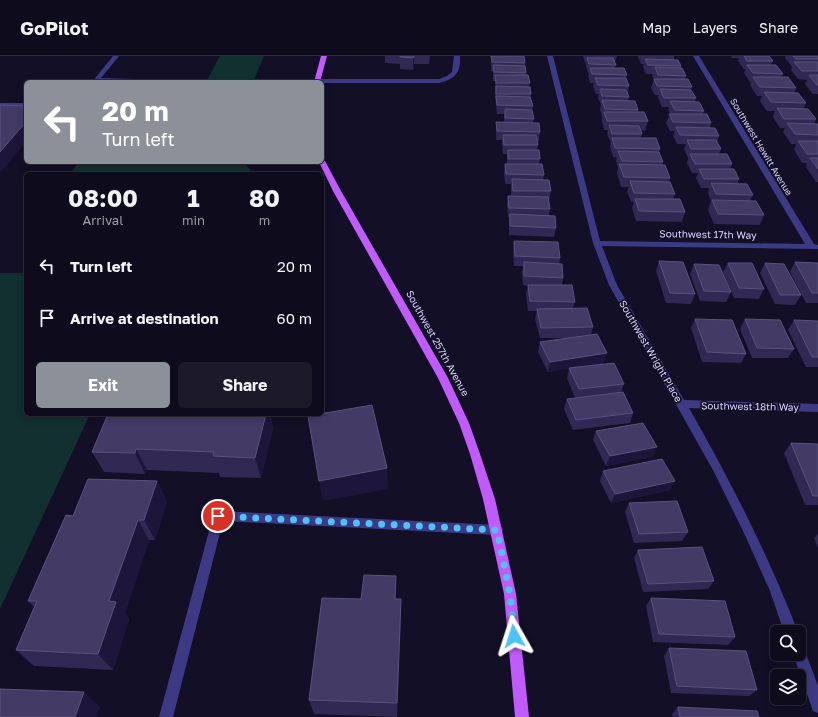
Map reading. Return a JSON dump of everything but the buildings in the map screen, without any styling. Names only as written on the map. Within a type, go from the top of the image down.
[{"type":"main road","points":[[317,80],[324,56]]},
{"type":"main road","name":"Southwest 257th Avenue","points":[[323,164],[337,192],[443,378],[464,423],[475,454],[497,530],[510,594],[522,717]]},
{"type":"street","points":[[97,80],[116,56]]},
{"type":"street","points":[[324,81],[446,80],[456,72],[458,68],[457,56]]},
{"type":"street","name":"Southwest Wright Place","points":[[550,56],[597,243],[613,285],[683,404],[718,469],[749,531],[776,591],[788,625]]},
{"type":"street","name":"Southwest Hewitt Avenue","points":[[696,56],[814,247]]},
{"type":"street","points":[[0,105],[24,105]]},
{"type":"street","name":"Southwest 17th Way","points":[[597,243],[814,247]]},
{"type":"street","name":"Southwest 18th Way","points":[[683,404],[818,408]]},
{"type":"street","points":[[166,717],[218,516],[497,530]]},
{"type":"street","points":[[803,661],[813,678],[818,706]]},
{"type":"green space","points":[[220,56],[264,56],[254,80],[207,80]]},
{"type":"green space","points":[[78,164],[245,164],[252,172],[72,172]]},
{"type":"green space","points":[[0,273],[24,273],[24,416],[89,416],[0,609]]},
{"type":"route","points":[[218,516],[497,530],[510,594],[514,636]]}]
